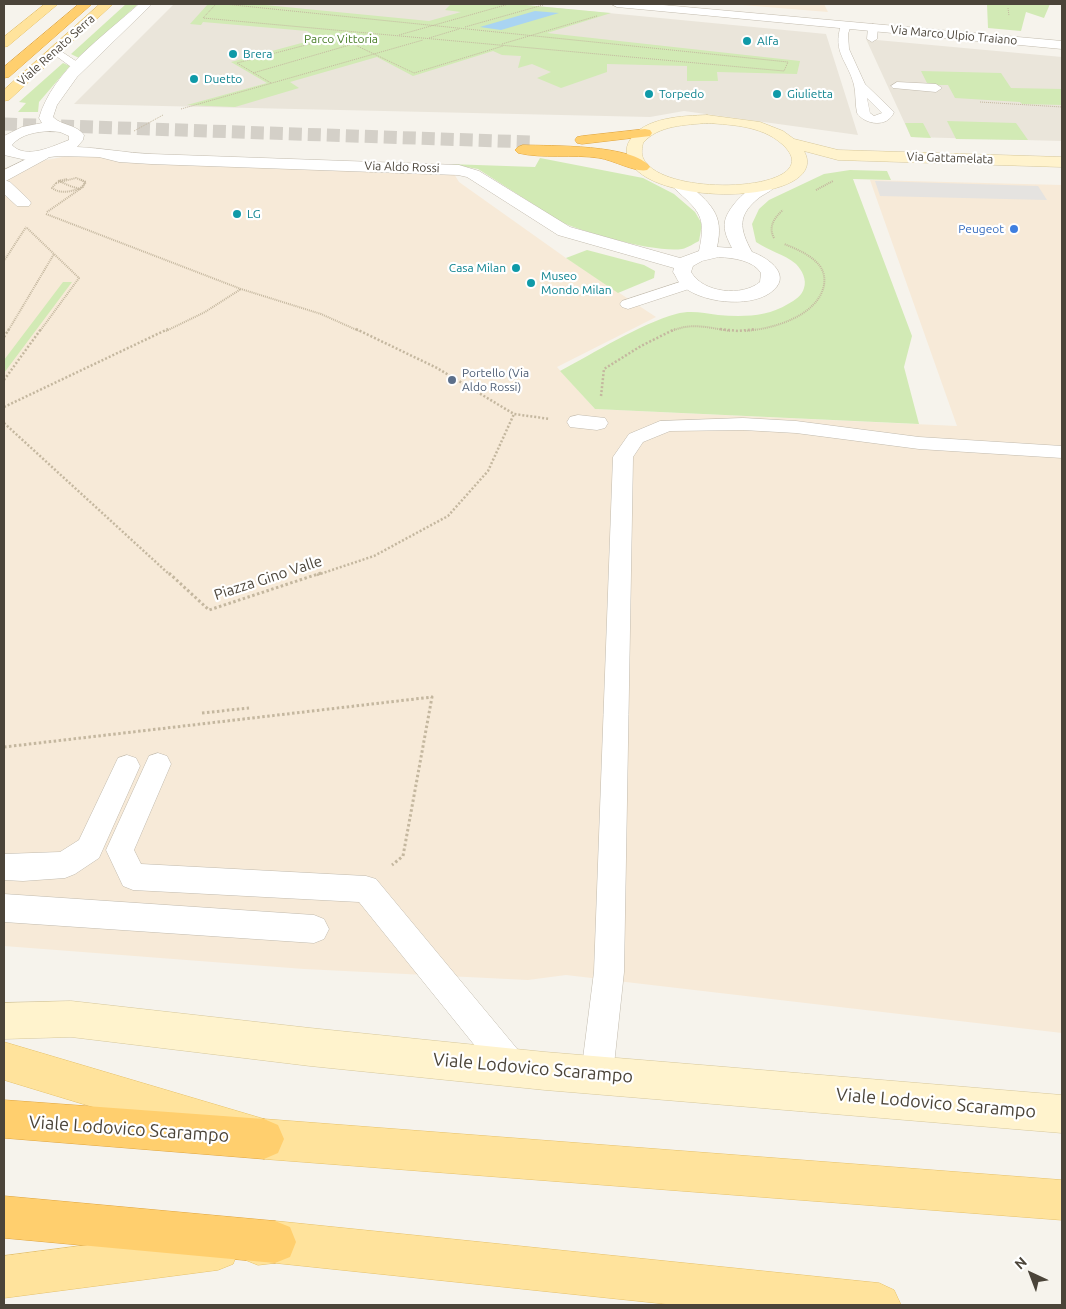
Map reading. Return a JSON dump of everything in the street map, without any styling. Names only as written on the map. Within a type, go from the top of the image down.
[{"type":"highway","points":[[4,57],[68,4]]},
{"type":"highway","points":[[4,74],[86,4]]},
{"type":"highway","points":[[642,167],[627,158],[611,154],[526,146],[598,140],[645,133]]},
{"type":"highway","name":"Viale Lodovico Scarampo","points":[[4,1119],[264,1139]]},
{"type":"highway","points":[[4,1217],[275,1242]]},
{"type":"main road","points":[[4,43],[52,4]]},
{"type":"main road","name":"Viale Renato Serra","points":[[4,97],[108,4]]},
{"type":"main road","points":[[4,1061],[264,1139]]},
{"type":"main road","name":"Viale Lodovico Scarampo","points":[[264,1139],[1062,1200]]},
{"type":"main road","points":[[4,1277],[275,1242],[878,1305]]},
{"type":"street","points":[[54,126],[46,118],[52,97],[78,67],[146,4]]},
{"type":"street","name":"Via Marco Ulpio Traiano","points":[[617,4],[846,25],[872,33],[1062,45]]},
{"type":"street","points":[[846,25],[850,11]]},
{"type":"street","name":"Via Gattamelata","points":[[645,133],[662,125],[708,119],[733,121],[756,126],[777,134],[791,144],[838,155],[1062,162]]},
{"type":"street","points":[[6,148],[10,138],[24,131],[54,126]]},
{"type":"street","name":"Via Aldo Rossi","points":[[54,126],[73,130],[77,134],[76,140],[99,152]]},
{"type":"street","points":[[645,133],[637,140],[633,149],[635,158],[642,167],[657,177],[680,185],[726,191],[768,185],[783,180],[793,173],[799,165],[799,154],[791,144]]},
{"type":"street","points":[[50,153],[68,146],[76,140]]},
{"type":"street","name":"Via Aldo Rossi","points":[[6,148],[24,156],[50,153],[99,152],[136,159],[459,170],[473,174],[564,231],[684,265]]},
{"type":"street","name":"Via Gattamelata","points":[[799,165],[838,155]]},
{"type":"street","points":[[6,179],[24,203]]},
{"type":"street","points":[[680,185],[702,205],[710,216],[713,233],[707,253]]},
{"type":"street","points":[[744,255],[733,228],[735,215],[748,199],[768,185]]},
{"type":"street","points":[[726,252],[744,255],[760,263],[770,273],[770,281],[765,288],[756,293],[728,297],[699,290],[689,284],[684,278],[682,271],[689,259],[707,253],[726,252]]},
{"type":"street","name":"Viale Lodovico Scarampo","points":[[4,1021],[71,1019],[310,1047],[512,1067],[1062,1114]]},
{"type":"lane","points":[[846,25],[842,35],[842,45],[860,85]]},
{"type":"lane","points":[[56,51],[78,67]]},
{"type":"lane","points":[[896,86],[936,88]]},
{"type":"lane","points":[[6,148],[6,179]]},
{"type":"lane","points":[[6,179],[50,153]]},
{"type":"lane","points":[[628,304],[689,284]]},
{"type":"lane","points":[[597,1074],[609,972],[623,457],[636,438],[667,425],[743,424],[796,428],[919,443],[1062,452]]},
{"type":"lane","points":[[158,764],[120,850],[132,877],[366,890],[512,1067]]},
{"type":"lane","points":[[4,867],[23,868],[65,865],[89,849],[127,766]]},
{"type":"lane","points":[[4,908],[314,929]]},
{"type":"path","points":[[216,4],[203,18],[784,72],[788,62],[224,4]]},
{"type":"path","points":[[396,36],[509,4]]},
{"type":"path","points":[[181,109],[543,5]]},
{"type":"path","points":[[500,45],[602,14]]},
{"type":"path","points":[[272,83],[237,63],[355,32]]},
{"type":"path","points":[[253,73],[353,44],[414,74],[506,46]]},
{"type":"path","points":[[980,102],[1062,107]]},
{"type":"path","points":[[4,261],[26,227],[86,185],[86,182],[84,180],[70,178],[56,183],[52,188],[56,191],[75,191],[83,187],[86,182],[84,180],[80,179],[76,178],[70,178],[59,181]]},
{"type":"path","points":[[70,186],[80,189]]},
{"type":"path","points":[[24,203],[45,214],[241,289],[321,314],[396,347],[437,368],[514,414],[588,422]]},
{"type":"path","points":[[4,380],[79,278],[26,227]]},
{"type":"path","points":[[4,337],[54,254]]},
{"type":"path","points":[[4,407],[204,312],[241,289]]},
{"type":"path","name":"Piazza Gino Valle","points":[[4,423],[209,610],[374,556],[448,516],[488,471],[514,414]]},
{"type":"path","points":[[4,746],[432,697],[403,856],[366,890]]},
{"type":"path","points":[[202,713],[249,708]]},
{"type":"shaded area","points":[[174,4],[515,4],[826,34],[858,135],[684,111],[650,117],[74,104]]},
{"type":"shaded area","points":[[730,4],[824,4],[828,12]]},
{"type":"shaded area","points":[[866,39],[1062,57],[1062,141],[911,137]]},
{"type":"shaded area","points":[[73,155],[142,155],[448,164],[459,182],[566,258],[656,317],[557,367],[595,409],[957,426],[870,180],[1062,185],[1062,1033],[566,975],[528,980],[304,969],[4,946],[4,168]]},
{"type":"shaded area","points":[[875,181],[1038,186],[1047,200],[880,196]]},
{"type":"green space","points":[[126,4],[138,4],[79,58],[71,54]]},
{"type":"green space","name":"Parco Vittoria","points":[[208,4],[255,4],[429,21],[461,12],[445,10],[451,4],[515,4],[611,13],[547,33],[800,61],[797,74],[717,72],[718,81],[687,81],[687,66],[607,64],[607,72],[561,88],[537,78],[551,72],[532,64],[518,68],[521,56],[502,55],[493,51],[413,76],[377,57],[290,82],[299,88],[235,107],[187,105],[267,83],[231,62],[309,41],[304,38],[313,35],[307,31],[203,22],[201,25],[190,24]]},
{"type":"green space","points":[[987,4],[1050,4],[1044,18],[1026,12],[1021,31],[988,28]]},
{"type":"green space","points":[[63,63],[70,66],[39,102],[38,112],[18,112],[26,103],[19,102]]},
{"type":"green space","points":[[921,71],[1001,73],[1011,88],[1062,89],[1062,105],[1022,104],[1020,102],[955,98],[948,85],[928,85]]},
{"type":"green space","points":[[947,121],[1016,123],[1028,140],[956,139]]},
{"type":"green space","points":[[905,123],[923,123],[931,138],[911,137]]},
{"type":"green space","points":[[540,158],[643,178],[674,194],[695,212],[702,224],[699,241],[682,249],[656,248],[586,231],[561,222],[478,169],[448,164],[535,167]]},
{"type":"green space","points":[[850,170],[887,171],[891,180],[853,179],[912,336],[904,367],[919,424],[595,409],[560,371],[632,332],[676,314],[692,312],[745,316],[763,314],[780,308],[796,299],[802,293],[805,285],[802,272],[796,264],[756,242],[752,224],[759,209],[769,200],[824,174]]},
{"type":"green space","points":[[587,250],[644,265],[655,271],[654,278],[618,293],[566,258]]},
{"type":"green space","points":[[63,282],[72,282],[4,373],[4,360]]},
{"type":"water","points":[[535,11],[559,13],[501,30],[480,27]]},
{"type":"tunnel","points":[[4,124],[530,142]]},
{"type":"place","name":"Alfa","points":[[747,41]]},
{"type":"place","name":"Brera","points":[[233,54]]},
{"type":"place","name":"Duetto","points":[[194,79]]},
{"type":"place","name":"Torpedo","points":[[649,94]]},
{"type":"place","name":"Giulietta","points":[[777,94]]},
{"type":"place","name":"LG","points":[[237,214]]},
{"type":"place","name":"Peugeot","points":[[1014,229]]},
{"type":"place","name":"Casa Milan","points":[[516,268]]},
{"type":"place","name":"Museo Mondo Milan","points":[[531,283]]},
{"type":"place","name":"Portello (Via Aldo Rossi)","points":[[452,380]]}]
